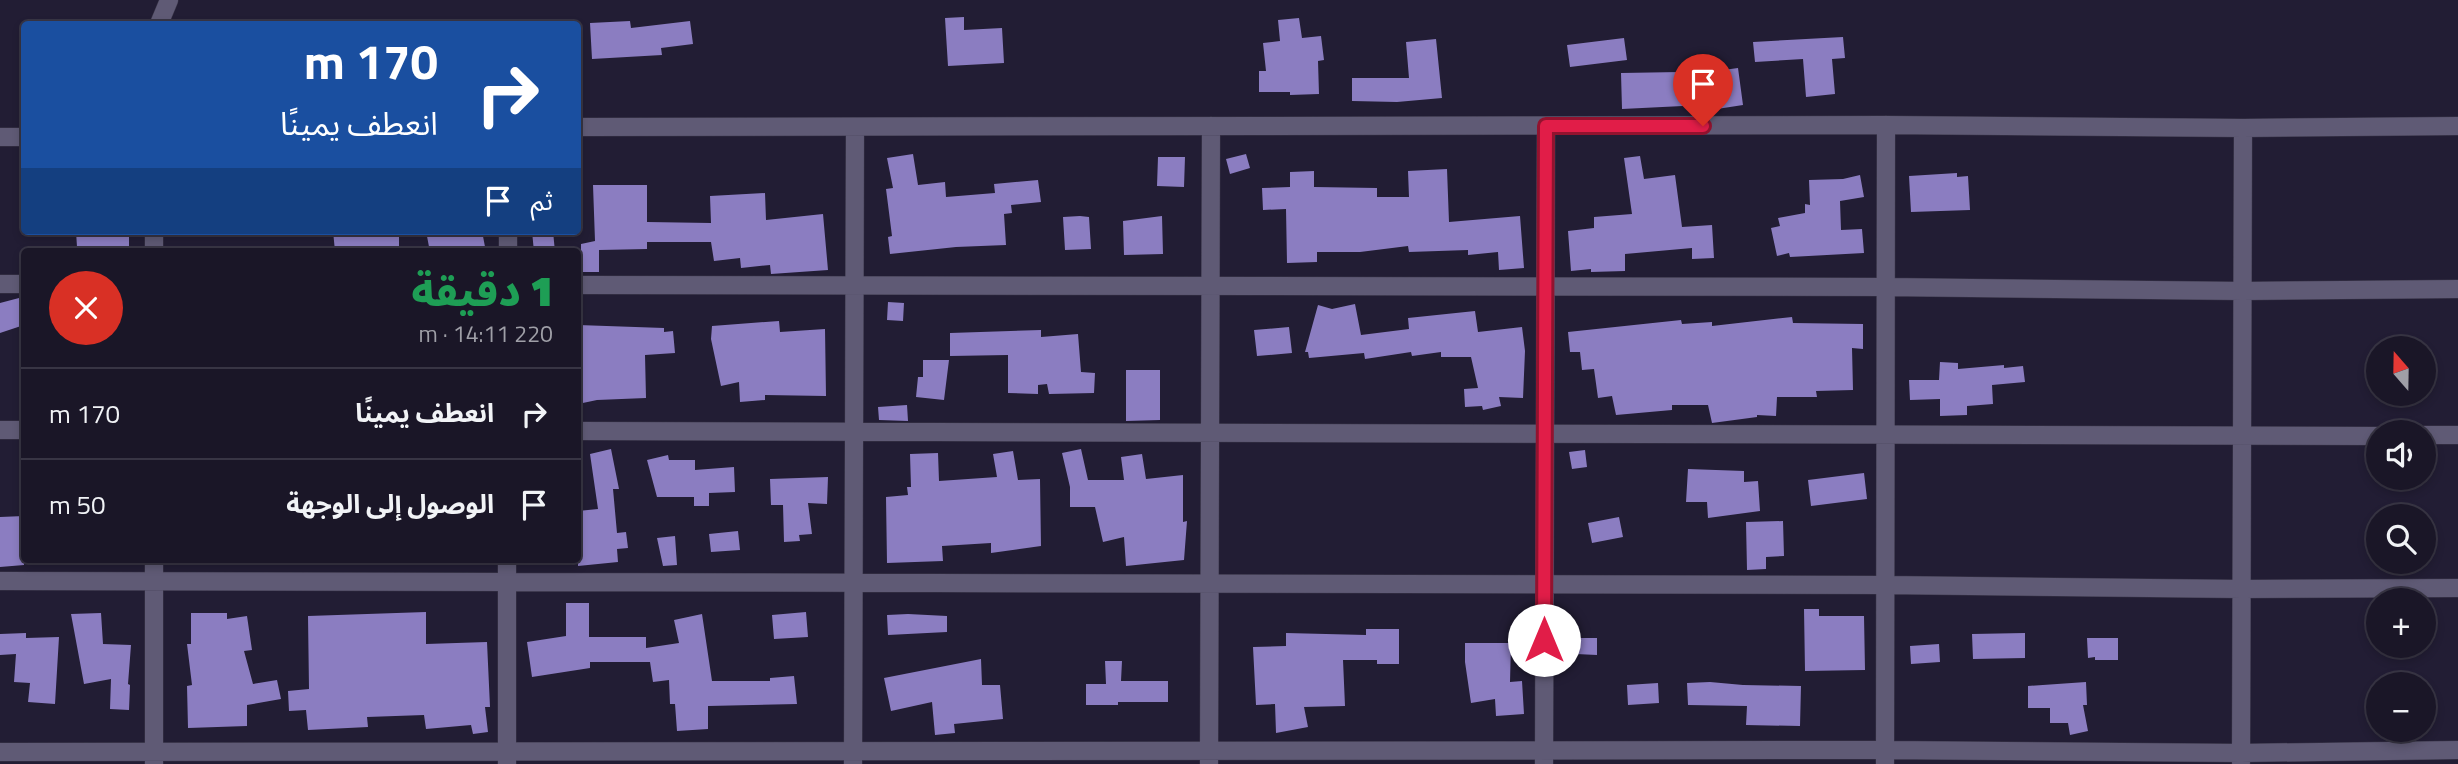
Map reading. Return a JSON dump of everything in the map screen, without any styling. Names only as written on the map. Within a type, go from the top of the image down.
[{"type":"street","points":[[160,21],[169,0]]},
{"type":"street","points":[[1885,757],[1886,125]]},
{"type":"street","points":[[1209,757],[1211,126]]},
{"type":"street","points":[[1544,757],[1546,126]]},
{"type":"street","points":[[581,127],[2458,126]]},
{"type":"street","points":[[853,757],[855,127]]},
{"type":"street","points":[[2241,758],[2243,128]]},
{"type":"street","points":[[0,137],[21,137]]},
{"type":"street","points":[[0,284],[21,284]]},
{"type":"street","points":[[581,285],[1886,287],[2243,291],[2458,289]]},
{"type":"street","points":[[0,430],[21,430]]},
{"type":"street","points":[[581,431],[2366,436]]},
{"type":"street","points":[[2436,435],[2458,435]]},
{"type":"street","points":[[154,563],[154,758]]},
{"type":"street","points":[[507,563],[507,758]]},
{"type":"street","points":[[0,581],[1885,585],[2242,589],[2458,587]]},
{"type":"street","points":[[0,752],[154,758],[2241,758],[2458,750]]},
{"type":"building","points":[[964,17],[964,30],[1002,28],[1004,63],[948,66],[945,18]]},
{"type":"building","points":[[1299,18],[1302,38],[1321,36],[1324,60],[1318,61],[1319,94],[1259,92],[1259,71],[1266,71],[1263,43],[1280,41],[1278,20]]},
{"type":"building","points":[[630,21],[631,28],[690,21],[693,44],[661,48],[662,55],[592,59],[590,23]]},
{"type":"building","points":[[1843,37],[1845,58],[1832,59],[1835,94],[1806,97],[1803,59],[1755,62],[1753,42]]},
{"type":"building","points":[[1624,38],[1627,60],[1570,67],[1567,45]]},
{"type":"building","points":[[1436,39],[1442,98],[1397,102],[1352,101],[1352,78],[1409,78],[1406,42]]},
{"type":"building","points":[[1738,68],[1743,105],[1704,111],[1703,105],[1622,109],[1621,73],[1680,72],[1680,76]]},
{"type":"building","points":[[913,154],[918,185],[945,182],[946,197],[995,193],[994,184],[1038,180],[1041,202],[1011,205],[1012,213],[1004,214],[1006,245],[890,254],[888,237],[892,236],[886,189],[893,188],[887,158]]},
{"type":"building","points":[[1246,154],[1250,168],[1230,174],[1226,159]]},
{"type":"building","points":[[1640,156],[1644,179],[1675,175],[1682,227],[1712,225],[1714,258],[1692,259],[1692,248],[1625,254],[1625,271],[1571,271],[1568,231],[1594,228],[1594,217],[1632,214],[1624,158]]},
{"type":"building","points":[[1158,157],[1185,157],[1184,187],[1157,186]]},
{"type":"building","points":[[1447,169],[1449,222],[1520,216],[1524,268],[1499,270],[1498,252],[1468,255],[1468,250],[1409,252],[1408,246],[1360,252],[1317,252],[1317,262],[1287,263],[1286,209],[1263,210],[1262,188],[1290,187],[1290,172],[1314,171],[1314,187],[1377,188],[1377,197],[1409,197],[1408,171]]},
{"type":"building","points":[[1957,173],[1957,177],[1968,176],[1970,210],[1911,212],[1909,176]]},
{"type":"building","points":[[1860,175],[1864,197],[1840,201],[1841,230],[1862,229],[1864,253],[1790,257],[1789,253],[1777,256],[1771,228],[1780,226],[1778,218],[1805,213],[1805,204],[1810,205],[1809,180],[1843,179]]},
{"type":"building","points":[[593,185],[647,185],[647,222],[711,223],[710,196],[765,193],[766,220],[823,214],[828,270],[771,274],[770,265],[741,268],[740,258],[714,261],[711,242],[647,242],[647,249],[599,250],[599,272],[581,272],[581,244],[595,241]]},
{"type":"building","points":[[1162,216],[1163,254],[1124,255],[1123,221]]},
{"type":"building","points":[[1063,217],[1089,217],[1091,249],[1065,250]]},
{"type":"building","points":[[76,235],[129,235],[129,247],[77,247]]},
{"type":"building","points":[[333,235],[399,235],[399,248],[335,248]]},
{"type":"building","points":[[427,235],[483,235],[485,248],[429,248]]},
{"type":"building","points":[[532,235],[553,235],[555,248],[534,248]]},
{"type":"building","points":[[19,298],[21,326],[0,333],[0,303]]},
{"type":"building","points":[[888,302],[904,303],[903,321],[887,320]]},
{"type":"building","points":[[1355,304],[1361,335],[1409,329],[1408,318],[1475,311],[1478,332],[1522,327],[1525,351],[1523,398],[1499,397],[1501,406],[1483,410],[1482,406],[1465,407],[1464,389],[1478,388],[1471,357],[1441,357],[1441,352],[1412,356],[1411,352],[1365,359],[1364,353],[1309,358],[1308,352],[1305,352],[1318,305],[1332,309]]},
{"type":"building","points":[[1792,317],[1793,323],[1863,324],[1863,349],[1852,348],[1853,390],[1816,391],[1817,397],[1777,397],[1776,416],[1757,415],[1712,423],[1708,405],[1672,405],[1672,410],[1616,415],[1612,396],[1598,398],[1594,369],[1582,370],[1580,352],[1570,352],[1568,332],[1681,320],[1682,324],[1712,322],[1712,326]]},
{"type":"building","points":[[779,321],[780,332],[825,329],[826,396],[765,395],[765,400],[740,402],[739,382],[721,386],[711,339],[712,326]]},
{"type":"building","points":[[581,325],[664,328],[664,332],[673,331],[675,353],[645,355],[646,398],[581,403]]},
{"type":"building","points":[[1289,327],[1292,353],[1257,356],[1254,330]]},
{"type":"building","points":[[1041,330],[1041,337],[1078,334],[1081,372],[1095,373],[1094,393],[1049,394],[1047,384],[1038,385],[1038,394],[1008,393],[1008,355],[950,356],[950,333]]},
{"type":"building","points":[[923,360],[949,360],[944,400],[916,397],[918,377],[923,377]]},
{"type":"building","points":[[1940,362],[1958,363],[1958,369],[2023,366],[2025,382],[1992,385],[1993,404],[1967,406],[1967,415],[1940,416],[1940,399],[1910,400],[1909,380],[1939,380]]},
{"type":"building","points":[[1126,370],[1160,370],[1160,420],[1126,421]]},
{"type":"building","points":[[907,405],[908,421],[879,420],[878,407]]},
{"type":"building","points":[[611,449],[619,489],[613,489],[617,533],[626,532],[628,548],[617,549],[618,562],[578,566],[578,563],[581,563],[581,511],[598,509],[590,454]]},
{"type":"building","points":[[1081,449],[1088,480],[1124,480],[1121,457],[1142,454],[1146,479],[1183,475],[1183,522],[1187,521],[1184,560],[1126,566],[1124,537],[1103,542],[1095,507],[1070,507],[1070,487],[1062,453]]},
{"type":"building","points":[[1585,450],[1587,467],[1572,469],[1569,452]]},
{"type":"building","points":[[1013,451],[1018,480],[1040,479],[1041,546],[991,553],[991,543],[942,546],[943,561],[887,563],[886,497],[908,495],[907,487],[911,487],[910,454],[938,453],[939,481],[997,477],[993,454]]},
{"type":"building","points":[[668,455],[669,460],[695,460],[695,470],[734,467],[735,492],[709,493],[709,506],[694,506],[694,497],[657,497],[647,460]]},
{"type":"building","points":[[1688,469],[1744,471],[1744,482],[1758,481],[1760,511],[1708,518],[1707,502],[1686,502]]},
{"type":"building","points":[[1864,473],[1867,499],[1811,506],[1808,480]]},
{"type":"building","points":[[828,477],[827,504],[808,503],[812,534],[799,535],[800,541],[784,542],[783,505],[771,505],[770,479]]},
{"type":"building","points":[[21,516],[21,563],[24,565],[0,567],[0,517]]},
{"type":"building","points":[[1619,517],[1623,537],[1592,543],[1588,523]]},
{"type":"building","points":[[1783,521],[1784,556],[1766,557],[1766,569],[1747,570],[1746,522]]},
{"type":"building","points":[[738,531],[740,550],[711,552],[709,534]]},
{"type":"building","points":[[675,536],[677,565],[663,566],[657,538]]},
{"type":"building","points":[[566,603],[589,603],[589,637],[646,637],[646,648],[679,643],[674,620],[702,614],[712,681],[770,681],[770,678],[794,676],[797,704],[708,706],[708,729],[677,731],[675,704],[670,704],[669,680],[653,682],[650,662],[590,662],[590,668],[532,677],[527,642],[566,636]]},
{"type":"building","points":[[1804,609],[1819,609],[1819,616],[1864,616],[1865,670],[1805,671]]},
{"type":"building","points":[[426,612],[426,644],[487,642],[490,707],[485,707],[488,732],[473,734],[471,725],[426,729],[424,715],[367,717],[368,727],[308,730],[306,710],[289,711],[288,691],[309,689],[308,616]]},
{"type":"building","points":[[806,612],[808,637],[774,639],[772,615]]},
{"type":"building","points":[[101,613],[103,644],[131,645],[129,710],[110,709],[111,679],[84,684],[71,614]]},
{"type":"building","points":[[191,613],[227,613],[227,619],[247,616],[252,650],[244,651],[253,684],[277,680],[281,699],[247,705],[247,726],[188,728],[187,686],[192,685],[187,644],[191,644]]},
{"type":"building","points":[[887,615],[947,616],[947,632],[888,635]]},
{"type":"building","points":[[1366,629],[1399,629],[1399,664],[1377,664],[1377,660],[1343,660],[1345,706],[1304,707],[1308,727],[1276,733],[1275,704],[1256,705],[1253,647],[1286,646],[1286,633],[1366,635]]},
{"type":"building","points":[[26,633],[26,638],[59,637],[55,704],[28,702],[30,683],[14,682],[16,654],[0,655],[0,634]]},
{"type":"building","points":[[2025,633],[2025,658],[1973,659],[1972,634]]},
{"type":"building","points":[[1577,638],[1597,638],[1597,655],[1576,654]]},
{"type":"building","points":[[2087,638],[2118,638],[2118,660],[2088,658]]},
{"type":"building","points":[[1465,643],[1511,643],[1510,682],[1522,681],[1524,714],[1496,716],[1495,699],[1471,703]]},
{"type":"building","points":[[1939,644],[1940,662],[1911,664],[1910,646]]},
{"type":"building","points":[[981,659],[982,685],[1000,685],[1003,719],[954,724],[955,733],[935,735],[932,702],[891,711],[884,678]]},
{"type":"building","points":[[1105,661],[1122,661],[1121,681],[1168,681],[1168,702],[1086,705],[1086,684],[1106,684]]},
{"type":"building","points":[[2086,682],[2087,705],[2083,705],[2088,731],[2070,735],[2068,723],[2050,723],[2050,708],[2028,708],[2028,686]]},
{"type":"building","points":[[1658,683],[1659,703],[1628,705],[1627,685]]},
{"type":"building","points":[[1687,683],[1801,686],[1800,726],[1746,725],[1747,706],[1688,705]]},
{"type":"route","points":[[1544,640],[1546,126],[1703,126]]}]
